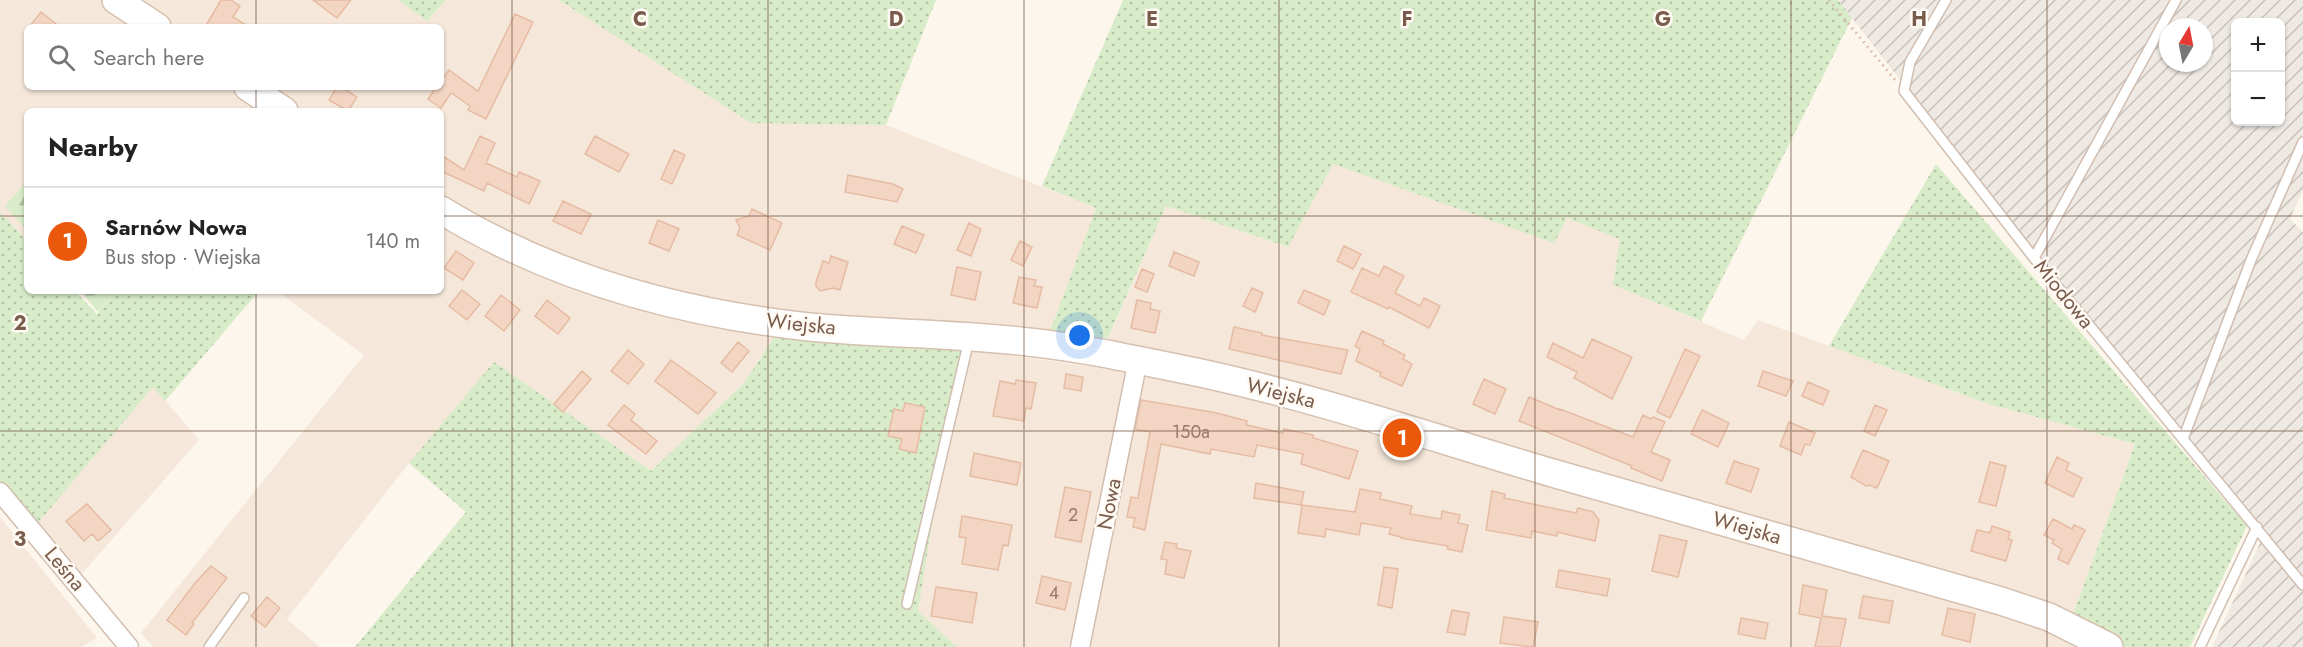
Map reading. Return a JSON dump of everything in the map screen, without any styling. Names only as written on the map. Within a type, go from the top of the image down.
[{"type":"street","points":[[116,0],[152,24]]},
{"type":"street","points":[[252,90],[280,108]]},
{"type":"street","name":"Wiejska","points":[[444,212],[503,245],[578,276],[708,313],[811,327],[1031,342],[1138,360],[1295,396],[2001,601],[2049,617],[2109,647]]},
{"type":"street","name":"Nowa","points":[[1080,647],[1138,360]]},
{"type":"street","name":"Leśna","points":[[0,492],[129,647]]},
{"type":"lane","points":[[1904,92],[1910,62],[1946,0]]},
{"type":"lane","points":[[2034,258],[2176,0]]},
{"type":"lane","name":"Miodowa","points":[[1904,92],[2034,258],[2258,527],[2303,585]]},
{"type":"lane","points":[[2183,439],[2251,260],[2303,142]]},
{"type":"lane","points":[[907,604],[969,336]]},
{"type":"lane","points":[[2200,647],[2258,527]]},
{"type":"lane","points":[[209,647],[244,598]]},
{"type":"path","points":[[1829,0],[1904,92]]},
{"type":"shaded area","points":[[0,0],[118,0],[155,24],[24,24],[24,90],[258,90],[285,108],[24,108],[24,238],[0,212]]},
{"type":"shaded area","points":[[127,0],[398,0],[427,21],[446,0],[559,0],[751,122],[886,125],[1096,208],[1046,342],[653,299],[444,206],[444,108],[292,108],[266,90],[444,90],[444,24],[164,24]]},
{"type":"shaded area","points":[[1838,0],[2303,0],[2303,190],[2290,219],[2303,232],[2303,647],[2212,647],[2260,543]]},
{"type":"shaded area","points":[[1333,164],[1553,242],[1567,218],[1621,239],[1614,285],[1744,340],[1758,320],[1989,404],[2135,444],[2071,620],[1103,351],[1166,206],[1287,247]]},
{"type":"shaded area","points":[[444,211],[468,226],[776,334],[744,383],[651,471],[494,363],[409,463],[287,619],[320,647],[153,647],[141,633],[364,355],[281,294],[444,294]]},
{"type":"shaded area","points":[[961,348],[1169,378],[1547,475],[1997,608],[2088,647],[957,647],[918,611]]},
{"type":"shaded area","points":[[153,386],[199,440],[79,577],[37,524]]},
{"type":"shaded area","points":[[0,517],[97,638],[82,647],[0,647]]},
{"type":"green space","points":[[398,0],[446,0],[427,21]]},
{"type":"green space","points":[[559,0],[936,0],[886,125],[751,123]]},
{"type":"green space","points":[[1123,0],[1838,0],[1852,18],[1701,321],[1613,285],[1620,239],[1567,218],[1554,243],[1333,164],[1288,247],[1166,206],[1108,338],[1050,331],[1096,208],[1042,186]]},
{"type":"green space","points":[[1936,164],[2247,526],[2190,647],[2123,647],[2071,620],[2135,444],[1989,404],[1829,346]]},
{"type":"green space","points":[[24,184],[24,228],[5,206]]},
{"type":"green space","points":[[0,212],[24,238],[24,294],[78,294],[97,314],[113,294],[256,294],[165,401],[153,387],[37,524],[0,481]]},
{"type":"green space","points":[[83,294],[113,294],[98,312]]},
{"type":"green space","points":[[776,334],[961,348],[918,611],[957,647],[355,647],[466,512],[409,463],[494,362],[651,471],[744,383]]},
{"type":"building","points":[[221,0],[231,0],[240,6],[233,17],[244,24],[207,24]]},
{"type":"building","points":[[313,0],[351,0],[337,18]]},
{"type":"building","points":[[41,12],[56,24],[31,24]]},
{"type":"building","points":[[515,14],[533,22],[486,119],[468,110],[470,106],[451,93],[441,108],[428,99],[434,90],[444,90],[444,77],[449,70],[478,91]]},
{"type":"building","points":[[335,90],[346,90],[357,97],[350,108],[343,108],[329,100]]},
{"type":"building","points":[[480,136],[495,143],[486,163],[517,177],[519,172],[540,181],[529,204],[487,183],[484,191],[444,172],[444,157],[464,170]]},
{"type":"building","points":[[595,136],[629,154],[619,172],[585,154]]},
{"type":"building","points":[[674,150],[685,155],[672,184],[661,179]]},
{"type":"building","points":[[848,175],[893,184],[903,189],[897,202],[845,192]]},
{"type":"building","points":[[563,201],[591,214],[581,234],[553,221]]},
{"type":"building","points":[[752,209],[782,223],[770,250],[737,235],[740,228],[736,220],[749,216]]},
{"type":"building","points":[[658,220],[679,229],[669,251],[649,243]]},
{"type":"building","points":[[969,223],[981,229],[971,256],[957,250]]},
{"type":"building","points":[[902,226],[924,235],[916,253],[894,244]]},
{"type":"building","points":[[1020,241],[1032,247],[1023,266],[1011,260]]},
{"type":"building","points":[[1344,246],[1361,254],[1353,269],[1337,261]]},
{"type":"building","points":[[456,251],[474,263],[463,280],[444,268]]},
{"type":"building","points":[[1174,252],[1199,262],[1194,276],[1169,266]]},
{"type":"building","points":[[831,256],[848,262],[840,290],[833,288],[820,291],[816,282],[823,261],[829,263]]},
{"type":"building","points":[[1384,266],[1404,276],[1395,293],[1420,306],[1424,298],[1440,306],[1429,328],[1389,307],[1388,309],[1351,292],[1362,268],[1379,276]]},
{"type":"building","points":[[957,267],[981,272],[975,300],[951,295]]},
{"type":"building","points":[[1142,269],[1154,274],[1147,292],[1135,287]]},
{"type":"building","points":[[1019,277],[1036,280],[1034,286],[1042,287],[1037,308],[1013,303]]},
{"type":"building","points":[[1252,288],[1263,293],[1255,312],[1243,306]]},
{"type":"building","points":[[462,290],[480,304],[467,320],[449,306]]},
{"type":"building","points":[[1304,290],[1330,301],[1324,315],[1298,303]]},
{"type":"building","points":[[501,295],[520,310],[504,331],[485,316]]},
{"type":"building","points":[[547,300],[570,318],[558,334],[535,316]]},
{"type":"building","points":[[1137,300],[1151,303],[1150,309],[1160,311],[1155,333],[1131,328]]},
{"type":"building","points":[[1234,327],[1262,333],[1262,335],[1348,350],[1341,374],[1229,349]]},
{"type":"building","points":[[1362,331],[1384,341],[1383,344],[1405,355],[1403,359],[1412,364],[1402,386],[1356,361],[1360,349],[1355,346]]},
{"type":"building","points":[[1592,339],[1632,357],[1612,399],[1574,378],[1577,372],[1547,357],[1553,343],[1583,358]]},
{"type":"building","points":[[738,342],[749,351],[732,372],[721,363]]},
{"type":"building","points":[[1685,349],[1700,356],[1670,418],[1657,412]]},
{"type":"building","points":[[628,350],[644,364],[628,384],[611,371]]},
{"type":"building","points":[[671,360],[716,393],[698,414],[655,381]]},
{"type":"building","points":[[582,371],[591,379],[563,412],[554,404]]},
{"type":"building","points":[[1763,371],[1793,381],[1786,396],[1758,386]]},
{"type":"building","points":[[1066,374],[1083,377],[1081,391],[1064,388]]},
{"type":"building","points":[[1484,379],[1506,389],[1495,414],[1473,404]]},
{"type":"building","points":[[1016,380],[1036,383],[1031,409],[1026,408],[1024,421],[993,416],[1000,381],[1015,384]]},
{"type":"building","points":[[1808,382],[1829,391],[1823,405],[1802,396]]},
{"type":"building","points":[[1529,397],[1633,437],[1643,415],[1665,422],[1651,452],[1670,460],[1662,481],[1631,468],[1632,466],[1519,421]]},
{"type":"building","points":[[1141,400],[1217,413],[1247,421],[1246,425],[1283,433],[1284,429],[1313,435],[1313,438],[1358,451],[1349,479],[1301,464],[1303,454],[1257,445],[1254,457],[1211,449],[1210,454],[1161,444],[1145,530],[1133,527],[1135,518],[1127,517],[1131,497],[1138,498],[1150,432],[1135,429]]},
{"type":"building","points":[[905,403],[925,407],[916,453],[899,449],[902,439],[888,436],[894,409],[903,411]]},
{"type":"building","points":[[624,405],[635,414],[631,420],[657,441],[646,454],[608,425]]},
{"type":"building","points":[[1875,405],[1887,410],[1875,436],[1864,431]]},
{"type":"building","points":[[1702,410],[1729,423],[1718,447],[1691,434]]},
{"type":"building","points":[[1789,422],[1815,433],[1810,445],[1805,444],[1801,455],[1780,446]]},
{"type":"building","points":[[1863,450],[1889,461],[1877,488],[1866,486],[1851,477]]},
{"type":"building","points":[[974,453],[1021,463],[1017,485],[970,476]]},
{"type":"building","points":[[2057,457],[2069,463],[2066,470],[2082,478],[2073,497],[2045,483]]},
{"type":"building","points":[[1734,461],[1759,469],[1751,492],[1726,483]]},
{"type":"building","points":[[1990,462],[2006,466],[1996,506],[1979,502]]},
{"type":"building","points":[[1256,483],[1304,492],[1301,505],[1254,498]]},
{"type":"building","points":[[1065,487],[1091,492],[1081,542],[1055,537]]},
{"type":"building","points":[[1360,489],[1381,493],[1380,499],[1412,506],[1410,514],[1441,519],[1442,511],[1460,515],[1458,523],[1468,525],[1462,552],[1447,549],[1448,546],[1389,534],[1391,528],[1361,523],[1359,535],[1326,529],[1325,537],[1298,533],[1302,505],[1355,512]]},
{"type":"building","points":[[1492,491],[1505,494],[1504,498],[1576,513],[1578,508],[1593,512],[1599,520],[1595,541],[1557,532],[1557,536],[1532,531],[1531,538],[1486,530]]},
{"type":"building","points":[[87,504],[111,530],[98,541],[92,534],[84,541],[66,521]]},
{"type":"building","points":[[962,516],[1012,525],[1008,546],[1003,545],[998,570],[962,564],[966,538],[959,537]]},
{"type":"building","points":[[2053,519],[2072,529],[2074,525],[2085,530],[2068,564],[2058,559],[2062,549],[2052,543],[2054,540],[2044,535]]},
{"type":"building","points":[[1992,526],[2010,532],[2008,539],[2012,540],[2006,561],[1971,551],[1977,530],[1990,533]]},
{"type":"building","points":[[1660,535],[1687,541],[1678,577],[1652,571]]},
{"type":"building","points":[[1165,542],[1177,544],[1176,548],[1191,551],[1184,578],[1165,574],[1167,560],[1161,559]]},
{"type":"building","points":[[211,566],[227,578],[192,623],[194,624],[186,635],[167,620]]},
{"type":"building","points":[[1384,567],[1398,569],[1392,608],[1378,605]]},
{"type":"building","points":[[1559,570],[1610,579],[1607,596],[1556,587]]},
{"type":"building","points":[[1042,576],[1071,583],[1065,610],[1036,603]]},
{"type":"building","points":[[1803,585],[1827,590],[1822,616],[1846,619],[1840,647],[1815,647],[1821,618],[1799,614]]},
{"type":"building","points":[[936,587],[977,593],[972,623],[931,616]]},
{"type":"building","points":[[1863,596],[1893,601],[1889,623],[1859,618]]},
{"type":"building","points":[[267,597],[280,608],[265,627],[251,616]]},
{"type":"building","points":[[1948,608],[1975,614],[1970,642],[1942,635]]},
{"type":"building","points":[[1452,610],[1469,613],[1465,635],[1447,632]]},
{"type":"building","points":[[1504,617],[1538,622],[1533,647],[1500,643]]},
{"type":"building","points":[[1741,618],[1768,623],[1765,639],[1738,634]]},
{"type":"place","name":"Sarnów Nowa","points":[[1402,438]]}]
